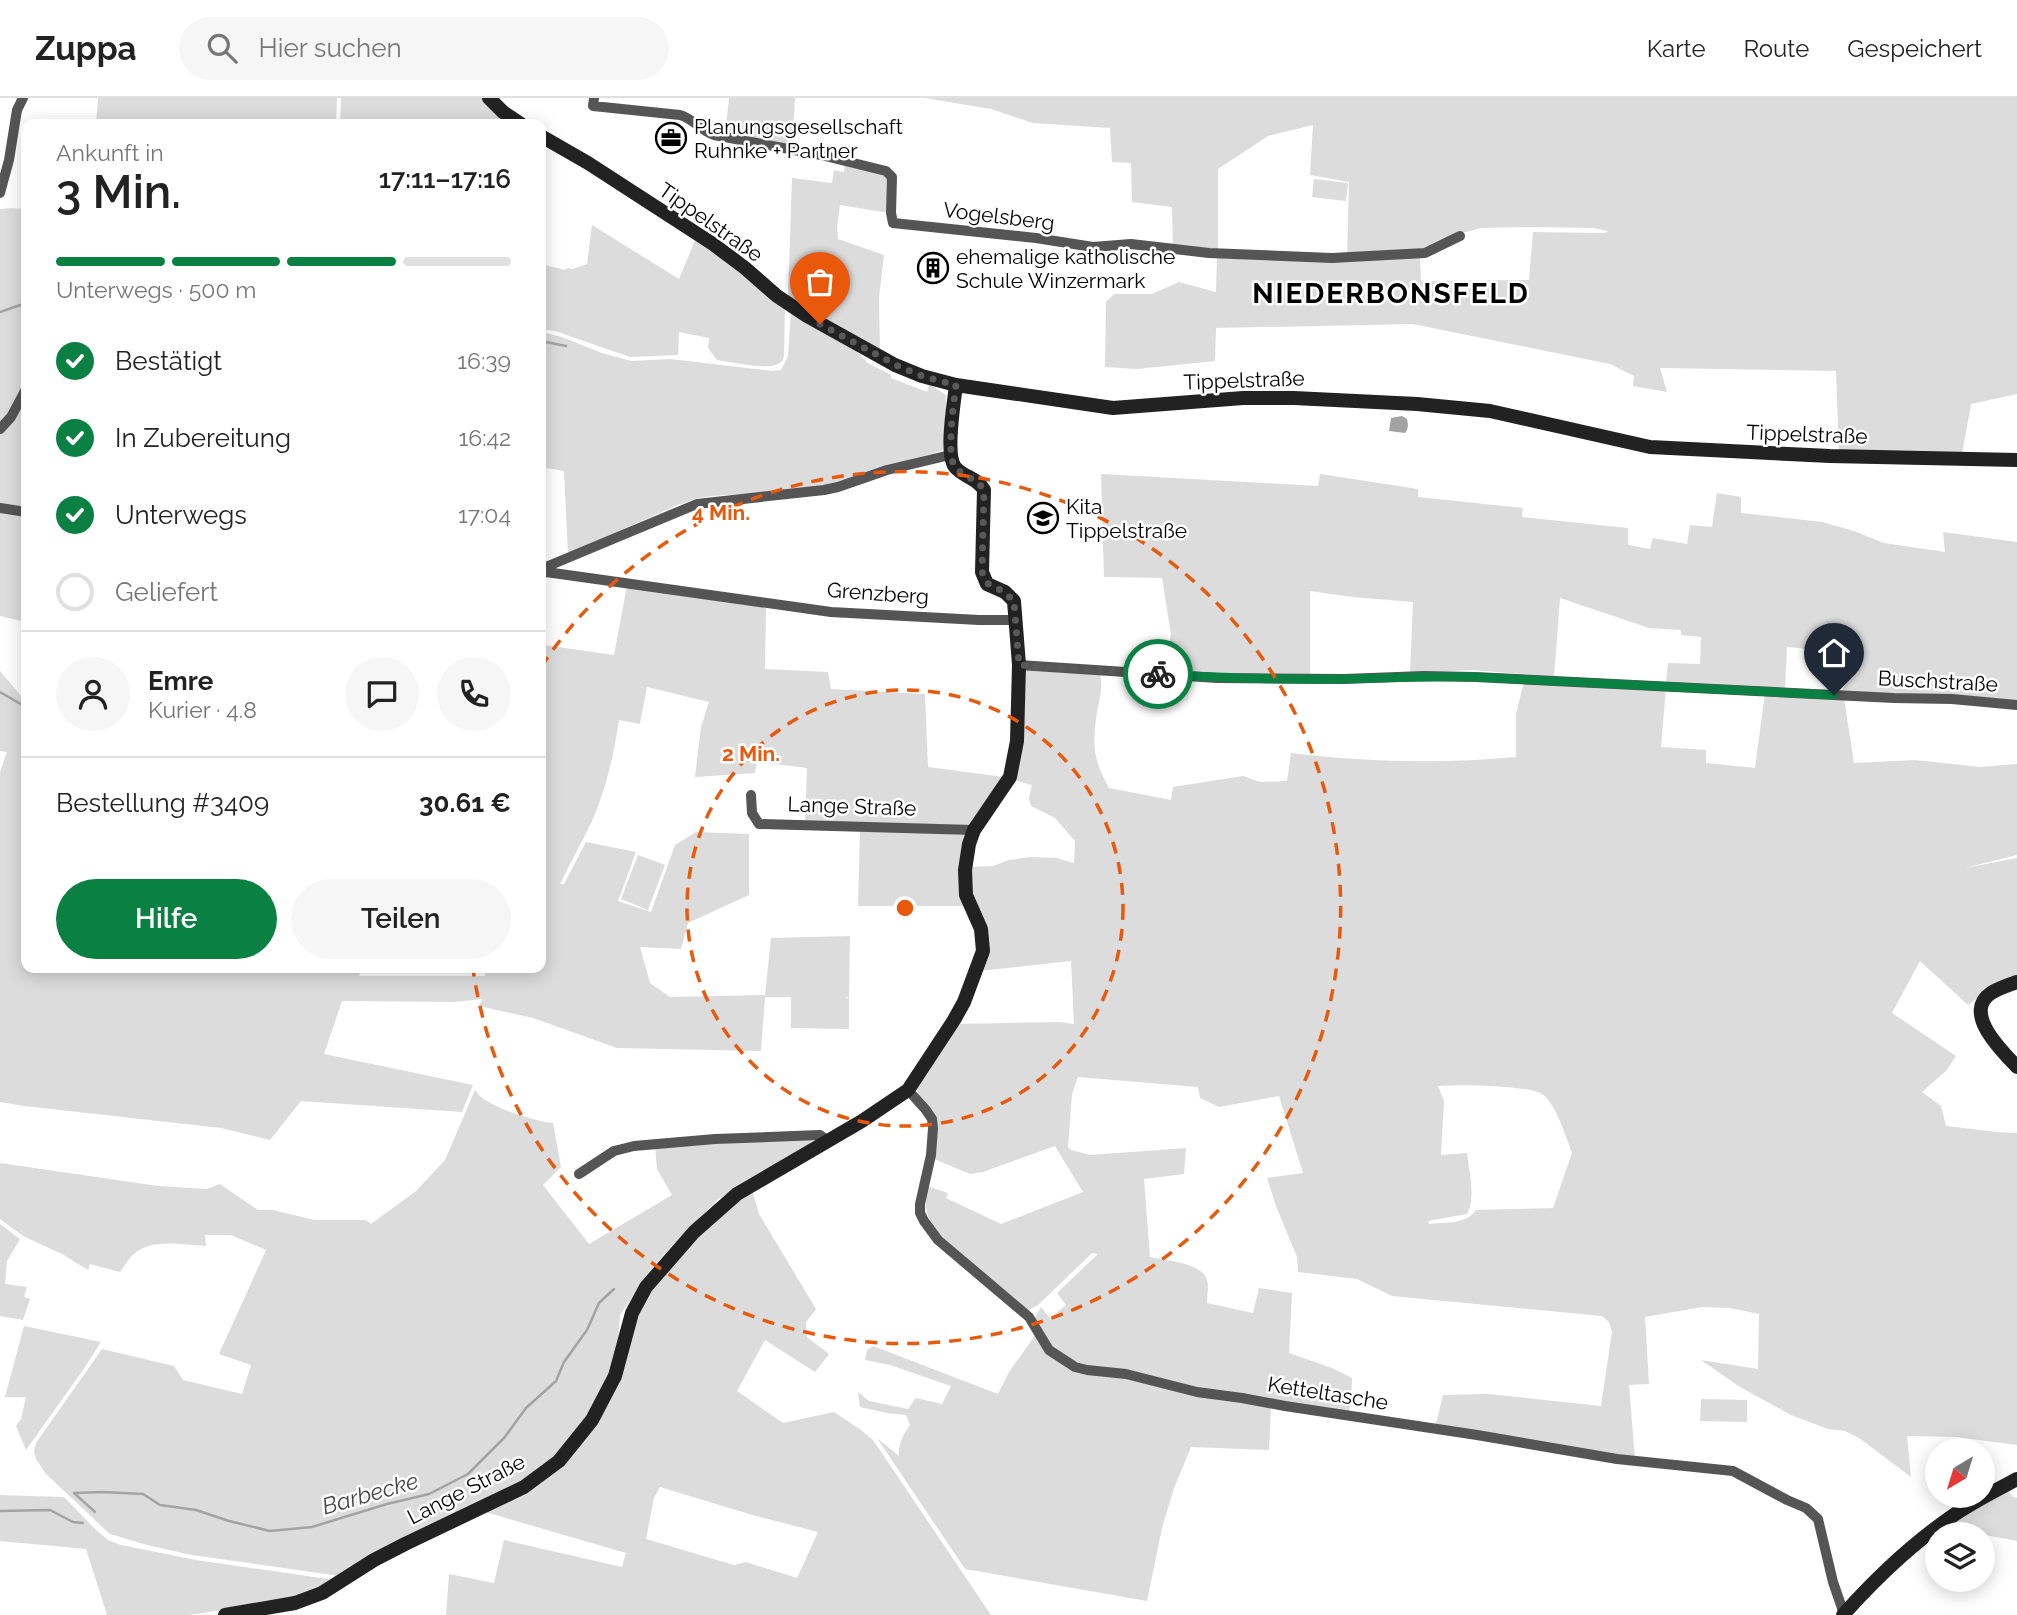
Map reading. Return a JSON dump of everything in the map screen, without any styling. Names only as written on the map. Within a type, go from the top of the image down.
[{"type":"street","points":[[0,193],[9,160],[17,110],[23,98]]},
{"type":"street","points":[[489,98],[512,119]]},
{"type":"street","name":"Vogelsberg","points":[[594,98],[593,106],[680,114],[714,135],[821,155],[888,172],[892,177],[893,223],[1036,238],[1093,247],[1131,244],[1209,253],[1332,258],[1424,253],[1460,236]]},
{"type":"street","name":"Tippelstraße","points":[[546,139],[713,244],[777,296],[807,316],[882,359],[922,376],[956,385],[1113,408],[1243,398],[1417,404],[1490,411],[1604,438],[1661,448],[1830,456],[2017,460]]},
{"type":"street","points":[[956,385],[950,455],[956,468],[978,482],[984,491],[983,576],[990,586],[1012,598],[1015,620]]},
{"type":"street","points":[[0,429],[21,398]]},
{"type":"street","name":"Grenzberg","points":[[546,567],[697,504],[831,488],[887,470],[950,455]]},
{"type":"street","points":[[0,508],[21,511]]},
{"type":"street","name":"Grenzberg","points":[[546,572],[831,612],[1015,620]]},
{"type":"street","name":"Lange Straße","points":[[225,1615],[295,1603],[322,1592],[374,1560],[524,1487],[559,1461],[592,1420],[610,1387],[632,1313],[646,1287],[662,1267],[724,1203],[885,1107],[908,1090],[964,1002],[983,951],[981,929],[966,895],[966,856],[974,830],[1005,785],[1013,767],[1017,741],[1019,665],[1015,620]]},
{"type":"street","name":"Buschstraße","points":[[1019,665],[1217,678],[1344,679],[1424,676],[1531,679],[1952,699],[2017,705]]},
{"type":"street","name":"Lange Straße","points":[[751,795],[752,813],[759,824],[974,830]]},
{"type":"street","points":[[2017,982],[1988,995],[1983,1001],[1980,1013],[1987,1031],[2017,1067]]},
{"type":"street","name":"Ketteltasche","points":[[908,1090],[932,1119],[931,1155],[920,1204],[924,1221],[938,1240],[1029,1317],[1049,1350],[1074,1367],[1126,1374],[1197,1392],[1617,1459],[1740,1473],[1787,1500],[1806,1507],[1818,1519],[1844,1615]]},
{"type":"street","points":[[579,1174],[614,1151],[634,1146],[715,1139],[820,1135],[828,1141]]},
{"type":"street","points":[[1844,1615],[1891,1566],[1940,1525],[2017,1479]]},
{"type":"shaded area","points":[[98,98],[337,98],[336,119],[96,119]]},
{"type":"shaded area","points":[[341,98],[485,98],[510,119],[340,119]]},
{"type":"shaded area","points":[[729,98],[795,98],[792,148],[725,135]]},
{"type":"shaded area","points":[[925,98],[2017,98],[2017,394],[1971,404],[1962,454],[1839,453],[1836,371],[1660,368],[1667,392],[1633,386],[1634,376],[1610,364],[1413,324],[1216,328],[1215,361],[1137,369],[1105,367],[1106,302],[1114,294],[1152,294],[1179,282],[1216,292],[1217,257],[1420,257],[1421,281],[1529,280],[1533,232],[1608,231],[1593,228],[1481,228],[1459,234],[1432,247],[1347,256],[1349,182],[1310,175],[1313,125],[1268,136],[1218,169],[1218,252],[1173,248],[1172,207],[1132,202],[1131,163],[1112,162],[1110,128],[1033,123],[991,109]]},
{"type":"shaded area","points":[[845,164],[870,169],[887,177],[889,213],[840,205],[837,228],[838,239],[884,255],[879,298],[880,351],[788,298],[792,178],[832,183],[834,170],[844,172]]},
{"type":"shaded area","points":[[1314,179],[1348,183],[1346,201],[1312,197]]},
{"type":"shaded area","points":[[0,209],[21,209],[21,390],[0,425]]},
{"type":"shaded area","points":[[592,225],[679,279],[696,238],[785,306],[782,360],[773,366],[765,366],[717,360],[708,348],[709,338],[679,332],[678,355],[630,357],[546,330],[546,265],[565,270],[587,264]]},
{"type":"shaded area","points":[[791,310],[851,346],[868,363],[891,375],[891,378],[927,392],[929,384],[946,395],[943,450],[834,484],[698,498],[568,554],[564,471],[546,468],[546,333],[631,361],[670,359],[773,371],[781,370],[788,356]]},
{"type":"shaded area","points":[[21,400],[21,510],[0,506],[0,432]]},
{"type":"shaded area","points":[[1402,416],[1407,419],[1408,428],[1405,433],[1389,431],[1391,418]]},
{"type":"shaded area","points":[[1101,474],[1318,486],[1320,474],[1418,489],[1418,497],[1523,508],[1522,517],[1628,528],[1628,545],[1650,549],[1653,538],[1687,544],[1690,525],[1712,527],[1717,493],[1741,497],[1741,513],[1822,522],[1884,543],[1945,552],[1943,532],[2017,542],[2017,702],[1843,694],[1847,653],[1787,647],[1785,690],[1666,683],[1668,663],[1700,664],[1701,637],[1681,635],[1681,630],[1649,628],[1560,598],[1554,677],[1473,670],[1410,673],[1413,602],[1310,591],[1310,674],[1216,675],[1165,672],[1171,634],[1162,578],[1104,577]]},
{"type":"shaded area","points":[[0,511],[21,513],[21,621],[0,616]]},
{"type":"shaded area","points":[[627,586],[766,606],[765,669],[828,672],[831,689],[925,694],[928,767],[1004,777],[969,827],[805,823],[807,768],[757,762],[755,773],[695,777],[701,727],[709,702],[647,687],[640,724],[619,720],[609,771],[597,809],[560,884],[564,884],[586,842],[636,852],[618,901],[651,912],[675,845],[696,832],[749,834],[749,895],[688,923],[681,949],[640,947],[650,983],[670,997],[765,995],[771,938],[850,936],[849,997],[844,997],[849,998],[849,1029],[791,1028],[791,997],[765,997],[761,1051],[617,1048],[533,1018],[479,1006],[482,999],[454,1002],[342,1001],[324,1054],[473,1085],[462,1112],[301,1101],[270,1140],[221,1128],[0,1102],[0,772],[7,752],[0,751],[0,671],[21,696],[21,973],[360,973],[359,976],[485,976],[485,973],[546,973],[546,645],[614,655]]},
{"type":"shaded area","points":[[1025,667],[1100,673],[1101,689],[1094,743],[1100,769],[1109,788],[1171,800],[1173,787],[1243,776],[1260,782],[1287,781],[1291,753],[1403,761],[1516,757],[1516,714],[1524,682],[1666,688],[1661,747],[1706,750],[1706,763],[1755,768],[1765,693],[1844,698],[1854,763],[1915,760],[1980,767],[2017,764],[2017,855],[1965,868],[2017,858],[2017,982],[1989,990],[1968,1005],[1920,961],[1892,1013],[1956,1056],[1946,1071],[1922,1092],[1941,1106],[1946,1126],[2017,1133],[2017,1445],[1995,1442],[1995,1438],[1907,1436],[1911,1477],[1859,1438],[1845,1431],[1828,1429],[1791,1415],[1740,1387],[1701,1360],[1758,1369],[1759,1314],[1730,1308],[1702,1307],[1645,1317],[1649,1384],[1629,1385],[1635,1459],[1435,1428],[1443,1395],[1488,1394],[1601,1406],[1612,1332],[1609,1322],[1602,1316],[1392,1296],[1357,1279],[1298,1272],[1297,1257],[1267,1178],[1303,1173],[1279,1096],[1219,1107],[1200,1098],[1198,1087],[1078,1077],[1072,1094],[1068,1147],[1090,1155],[1186,1148],[1184,1174],[1144,1179],[1150,1257],[1182,1263],[1204,1274],[1208,1288],[1207,1303],[1253,1313],[1259,1288],[1292,1293],[1289,1353],[1352,1378],[1348,1415],[1087,1369],[1055,1353],[1033,1321],[1041,1307],[1050,1318],[1066,1305],[1057,1293],[1098,1254],[1092,1253],[1038,1305],[1027,1311],[937,1233],[926,1210],[927,1186],[948,1193],[946,1198],[1001,1224],[1083,1192],[1055,1146],[983,1172],[970,1174],[934,1159],[935,1117],[918,1094],[916,1085],[956,1024],[1074,1024],[1071,961],[980,971],[971,901],[970,867],[993,866],[1009,860],[1031,857],[1057,858],[1074,863],[1075,841],[1055,818],[1031,806],[1029,798],[1032,785],[1014,780]],"holes":[[[1438,1086],[1491,1086],[1534,1091],[1542,1094],[1552,1105],[1572,1153],[1553,1208],[1476,1210],[1461,1220],[1429,1224],[1428,1221],[1467,1214],[1471,1201],[1467,1153],[1441,1155],[1444,1101]]]},
{"type":"shaded area","points":[[860,830],[967,834],[964,906],[858,906]]},
{"type":"shaded area","points":[[638,855],[665,865],[648,910],[621,899]]},
{"type":"shaded area","points":[[475,1090],[488,1102],[499,1107],[535,1120],[553,1123],[561,1167],[543,1185],[589,1244],[672,1195],[657,1169],[655,1146],[811,1138],[810,1145],[718,1199],[650,1271],[620,1315],[613,1371],[589,1414],[564,1448],[545,1466],[340,1576],[192,1555],[110,1534],[46,1474],[36,1459],[36,1443],[102,1349],[174,1366],[183,1380],[242,1394],[251,1365],[219,1354],[266,1250],[231,1235],[205,1235],[206,1246],[159,1244],[141,1249],[120,1272],[90,1264],[88,1270],[62,1254],[23,1236],[0,1219],[0,1163],[158,1186],[207,1189],[220,1184],[258,1210],[273,1210],[314,1220],[366,1220],[371,1224],[416,1191],[445,1160]]},
{"type":"shaded area","points":[[752,1190],[759,1214],[816,1309],[806,1322],[807,1337],[829,1354],[815,1372],[765,1340],[737,1391],[783,1423],[834,1412],[873,1440],[991,1615],[446,1615],[449,1574],[494,1583],[504,1540],[622,1567],[626,1553],[485,1512],[525,1492],[594,1423],[635,1314],[664,1269],[695,1235]],"holes":[[[660,1487],[818,1532],[797,1578],[746,1562],[734,1565],[646,1539],[654,1498]]]},
{"type":"shaded area","points":[[0,1224],[20,1239],[7,1261],[5,1284],[27,1287],[24,1297],[30,1299],[23,1320],[0,1316]]},
{"type":"shaded area","points":[[24,1326],[101,1342],[26,1450],[16,1426],[21,1419],[26,1397],[5,1397]]},
{"type":"shaded area","points":[[1036,1334],[1077,1370],[1125,1375],[1271,1407],[1269,1450],[1191,1447],[1174,1488],[1162,1528],[1147,1601],[965,1569],[877,1438],[899,1456],[899,1448],[910,1425],[906,1415],[860,1407],[858,1392],[869,1401],[908,1409],[916,1398],[942,1404],[951,1386],[890,1365],[865,1360],[867,1350],[873,1346],[998,1394],[1009,1372]]},
{"type":"shaded area","points":[[1701,1399],[1747,1400],[1747,1422],[1700,1421]]},
{"type":"shaded area","points":[[2006,1488],[2017,1498],[2017,1541],[1995,1537],[1995,1522],[1951,1521],[1973,1508],[1995,1508],[1995,1495]]},
{"type":"shaded area","points":[[0,1495],[64,1497],[96,1530],[108,1540],[121,1545],[196,1560],[328,1579],[329,1582],[288,1600],[189,1615],[107,1615],[86,1549],[0,1541]]},
{"type":"waterway","points":[[0,312],[21,305]]},
{"type":"waterway","points":[[546,342],[566,346]]},
{"type":"waterway","points":[[0,692],[21,704]]},
{"type":"waterway","name":"Barbecke","points":[[95,1512],[74,1493],[143,1494],[160,1505],[196,1510],[270,1531],[312,1527],[429,1494],[468,1474],[504,1438],[526,1408],[556,1381],[564,1362],[587,1330],[599,1303],[614,1289]]},
{"type":"waterway","name":"Barbecke","points":[[0,1511],[50,1510],[73,1522],[83,1523]]},
{"type":"way so far","points":[[820,324],[882,359],[922,376],[956,385],[951,461],[956,468],[982,485],[985,496],[982,572],[990,586],[1004,592],[1014,601],[1019,665],[1158,674]]},
{"type":"place","name":"Planungsgesellschaft Ruhnke + Partner","points":[[671,138]]},
{"type":"place","name":"ehemalige katholische Schule Winzermark","points":[[933,268]]},
{"type":"place","name":"Kita Tippelstraße","points":[[1043,518]]},
{"type":"district","name":"NIEDERBONSFELD","points":[[1391,293]]},
{"type":"route","points":[[1158,674],[1217,678],[1475,677],[1834,695]]}]
